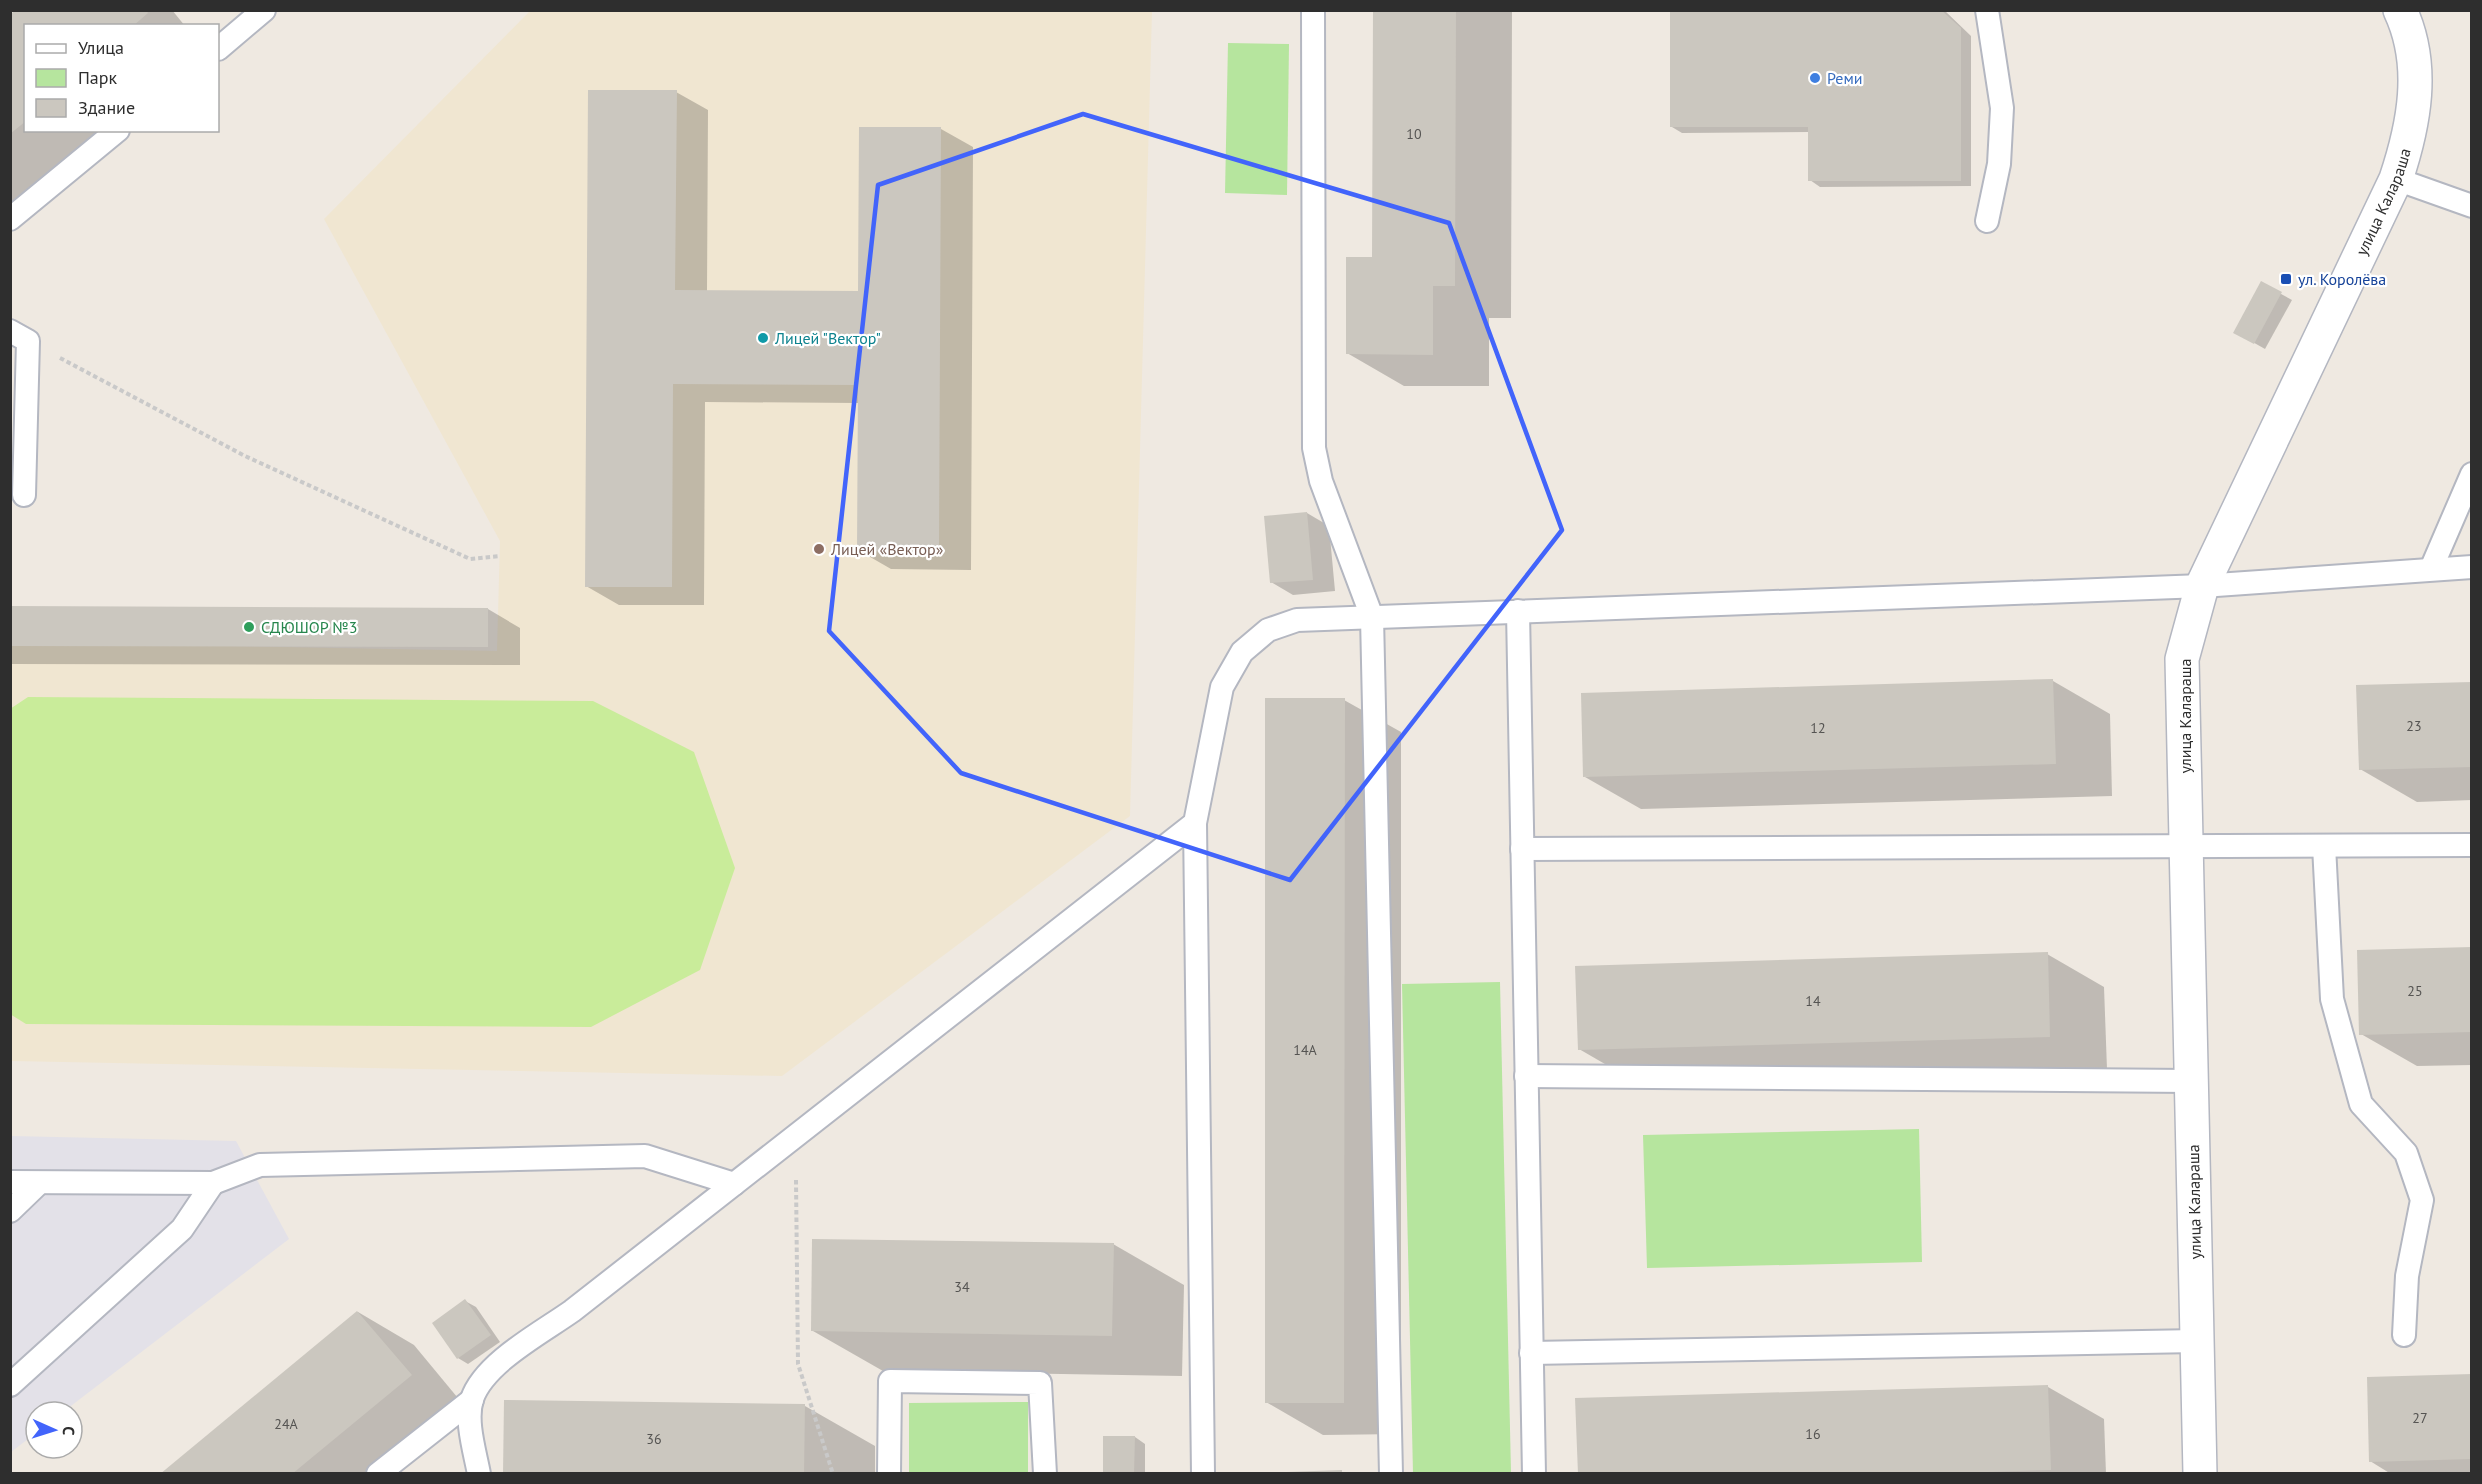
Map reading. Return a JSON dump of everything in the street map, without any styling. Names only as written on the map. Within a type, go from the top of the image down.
[{"type":"street","name":"улица Калараша","points":[[2200,1473],[2182,659],[2202,586],[2396,179],[2410,138],[2415,100],[2415,63],[2400,10]]},
{"type":"lane","points":[[219,48],[264,10]]},
{"type":"lane","points":[[1313,10],[1314,448],[1321,481],[1372,617],[1391,1473]]},
{"type":"lane","points":[[1987,10],[2002,108],[1999,164],[1987,222]]},
{"type":"lane","points":[[10,219],[116,132]]},
{"type":"lane","points":[[2396,179],[2472,206]]},
{"type":"lane","points":[[19,336],[24,495]]},
{"type":"lane","points":[[2432,569],[2472,474]]},
{"type":"lane","points":[[1203,1473],[1195,823],[1221,687],[1242,652],[1268,630],[1297,620],[2202,586],[2472,567]]},
{"type":"lane","points":[[1518,612],[1534,1473]]},
{"type":"lane","points":[[378,1473],[472,1400],[490,1370],[572,1311],[1195,823]]},
{"type":"lane","points":[[1522,849],[2472,845]]},
{"type":"lane","points":[[2324,846],[2332,999],[2361,1104],[2406,1153],[2422,1200],[2408,1276],[2404,1335]]},
{"type":"lane","points":[[1526,1076],[2191,1081]]},
{"type":"lane","points":[[10,1182],[38,1184],[213,1183],[260,1165],[645,1156],[734,1184]]},
{"type":"lane","points":[[10,1385],[182,1229],[213,1183]]},
{"type":"lane","points":[[10,1211],[38,1184]]},
{"type":"lane","points":[[1532,1353],[2197,1341]]},
{"type":"lane","points":[[889,1473],[890,1381],[1040,1383],[1045,1473]]},
{"type":"lane","points":[[472,1400],[471,1425],[479,1473]]},
{"type":"path","points":[[19,336],[245,456],[471,560],[500,556]]},
{"type":"path","points":[[795,1137],[798,1364],[832,1473]]},
{"type":"highlighted area","points":[[1083,114],[1449,223],[1562,530],[1290,880],[961,773],[829,631],[878,185]]},
{"type":"shaded area","name":"Лицей «Вектор»","points":[[530,11],[1152,11],[1130,816],[782,1076],[11,1061],[11,642],[497,651],[500,541],[324,219]]},
{"type":"shaded area","points":[[11,1136],[236,1141],[289,1239],[79,1400],[24,1400],[24,1442],[11,1452]]},
{"type":"green space","points":[[1228,43],[1289,44],[1287,195],[1225,193]]},
{"type":"green space","points":[[28,697],[593,701],[694,752],[735,868],[700,970],[591,1027],[26,1024],[10,1014],[10,709]]},
{"type":"green space","points":[[1500,982],[1511,1473],[1413,1473],[1402,984]]},
{"type":"green space","points":[[1919,1129],[1922,1262],[1647,1268],[1643,1135]]},
{"type":"green space","points":[[1028,1402],[1028,1473],[909,1473],[909,1403]]},
{"type":"building","points":[[15,10],[146,10],[148,13],[135,24],[24,24],[24,123],[10,134],[10,15]]},
{"type":"building","points":[[1373,10],[1456,10],[1455,286],[1433,286],[1433,355],[1346,354],[1346,257],[1372,257]]},
{"type":"building","name":"Реми","points":[[1670,10],[1941,10],[1961,28],[1961,181],[1808,181],[1808,127],[1670,127]]},
{"type":"building","name":"Лицей \"Вектор\"","points":[[588,90],[677,90],[675,290],[858,291],[859,127],[941,127],[939,552],[857,551],[858,385],[673,384],[672,587],[585,587]]},
{"type":"building","points":[[2261,281],[2282,292],[2254,344],[2233,333]]},
{"type":"building","points":[[1307,512],[1313,580],[1270,583],[1264,516]]},
{"type":"building","name":"СДЮШОР №3","points":[[10,606],[488,608],[488,647],[10,646]]},
{"type":"building","points":[[2053,679],[2056,764],[1583,777],[1581,693]]},
{"type":"building","points":[[2472,682],[2472,767],[2359,770],[2356,685]]},
{"type":"building","points":[[1265,698],[1345,698],[1344,1403],[1265,1403]]},
{"type":"building","points":[[2472,947],[2472,1032],[2359,1035],[2357,950]]},
{"type":"building","points":[[2048,952],[2050,1037],[1578,1050],[1575,966]]},
{"type":"building","points":[[812,1239],[1114,1243],[1112,1336],[811,1331]]},
{"type":"building","points":[[465,1299],[491,1335],[457,1359],[432,1323]]},
{"type":"building","points":[[357,1311],[412,1375],[292,1474],[160,1474]]},
{"type":"building","points":[[2472,1374],[2472,1459],[2369,1462],[2367,1377]]},
{"type":"building","points":[[2048,1385],[2051,1470],[1925,1474],[1578,1474],[1575,1398]]},
{"type":"building","points":[[504,1400],[805,1404],[804,1474],[503,1474]]},
{"type":"building","points":[[1103,1436],[1135,1436],[1134,1474],[1103,1474]]},
{"type":"building","points":[[1342,1470],[1342,1474],[1287,1474],[1287,1472]]},
{"type":"place","name":"Реми","points":[[1815,78]]},
{"type":"place","name":"ул. Королёва","points":[[2286,279]]},
{"type":"place","name":"Лицей \"Вектор\"","points":[[763,338]]},
{"type":"place","name":"Лицей «Вектор»","points":[[819,549]]},
{"type":"place","name":"СДЮШОР №3","points":[[249,627]]}]
